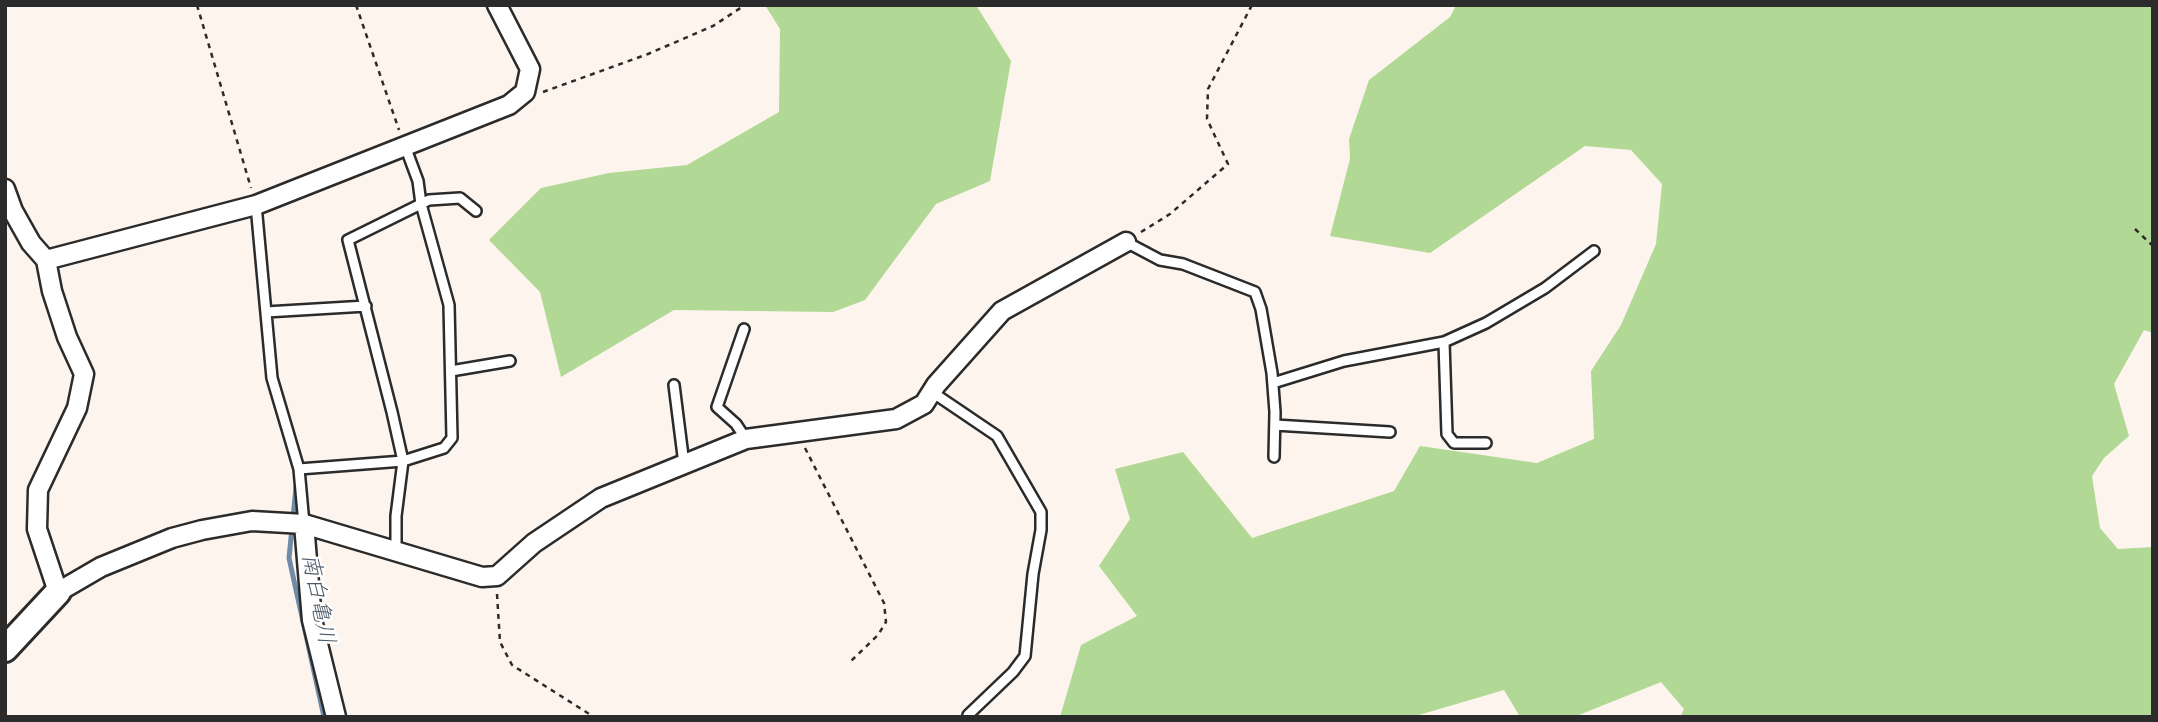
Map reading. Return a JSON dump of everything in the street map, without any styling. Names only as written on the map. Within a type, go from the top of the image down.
[{"type":"street","points":[[46,260],[256,205],[509,105],[525,92],[530,69],[497,5]]},
{"type":"street","points":[[5,189],[13,211],[31,243],[46,260],[52,291],[67,337],[84,374],[77,408],[38,490],[37,529],[58,592]]},
{"type":"street","points":[[5,649],[58,592],[101,567],[172,538],[252,521],[304,524],[482,576],[496,576],[534,543],[601,498],[746,439],[896,419],[924,404],[1002,311],[1126,242]]},
{"type":"street","points":[[304,524],[312,620],[336,717]]},
{"type":"lane","points":[[299,469],[402,461],[444,448],[452,438],[449,305],[421,204],[418,181],[405,146]]},
{"type":"lane","points":[[396,551],[396,516],[402,461],[348,240],[429,200],[460,198],[477,211]]},
{"type":"lane","points":[[256,205],[272,378],[299,469],[304,524]]},
{"type":"lane","points":[[1126,242],[1160,260],[1183,264],[1255,292],[1261,309],[1272,383],[1274,457]]},
{"type":"lane","points":[[1272,383],[1344,361],[1444,342],[1486,323],[1545,288],[1594,251]]},
{"type":"lane","points":[[266,312],[366,306]]},
{"type":"lane","points":[[744,329],[717,407],[736,424],[746,439]]},
{"type":"lane","points":[[1444,342],[1447,434],[1454,443],[1486,443]]},
{"type":"lane","points":[[451,371],[510,361]]},
{"type":"lane","points":[[674,385],[684,464]]},
{"type":"lane","points":[[932,392],[997,436],[1041,512],[1025,656],[1013,672],[968,715]]},
{"type":"lane","points":[[1275,425],[1390,432]]},
{"type":"path","points":[[197,5],[256,205]]},
{"type":"path","points":[[356,5],[405,146]]},
{"type":"path","points":[[509,105],[648,54],[713,26],[745,5]]},
{"type":"path","points":[[1126,242],[1170,214],[1228,164],[1207,119],[1208,89],[1252,5]]},
{"type":"path","points":[[2135,229],[2153,246]]},
{"type":"path","points":[[797,433],[884,603],[886,622],[878,635],[850,662]]},
{"type":"path","points":[[496,576],[500,642],[512,665],[594,717]]},
{"type":"green space","points":[[765,5],[976,5],[1011,61],[990,181],[936,204],[865,300],[833,312],[674,310],[561,377],[540,292],[489,240],[541,188],[609,173],[687,165],[779,112],[780,29]]},
{"type":"green space","points":[[1456,5],[2153,5],[2153,333],[2144,330],[2114,384],[2129,436],[2104,458],[2092,476],[2100,528],[2118,549],[2153,547],[2153,717],[1680,717],[1684,709],[1661,682],[1574,717],[1520,717],[1504,690],[1412,717],[1060,717],[1081,645],[1137,616],[1099,566],[1130,519],[1115,469],[1183,452],[1252,538],[1394,491],[1420,446],[1537,463],[1594,439],[1591,371],[1621,325],[1656,244],[1662,184],[1631,150],[1585,146],[1430,253],[1330,236],[1350,159],[1349,139],[1369,80],[1450,17]]},
{"type":"waterway","name":"南白亀川","points":[[296,487],[289,558],[324,717]]}]
